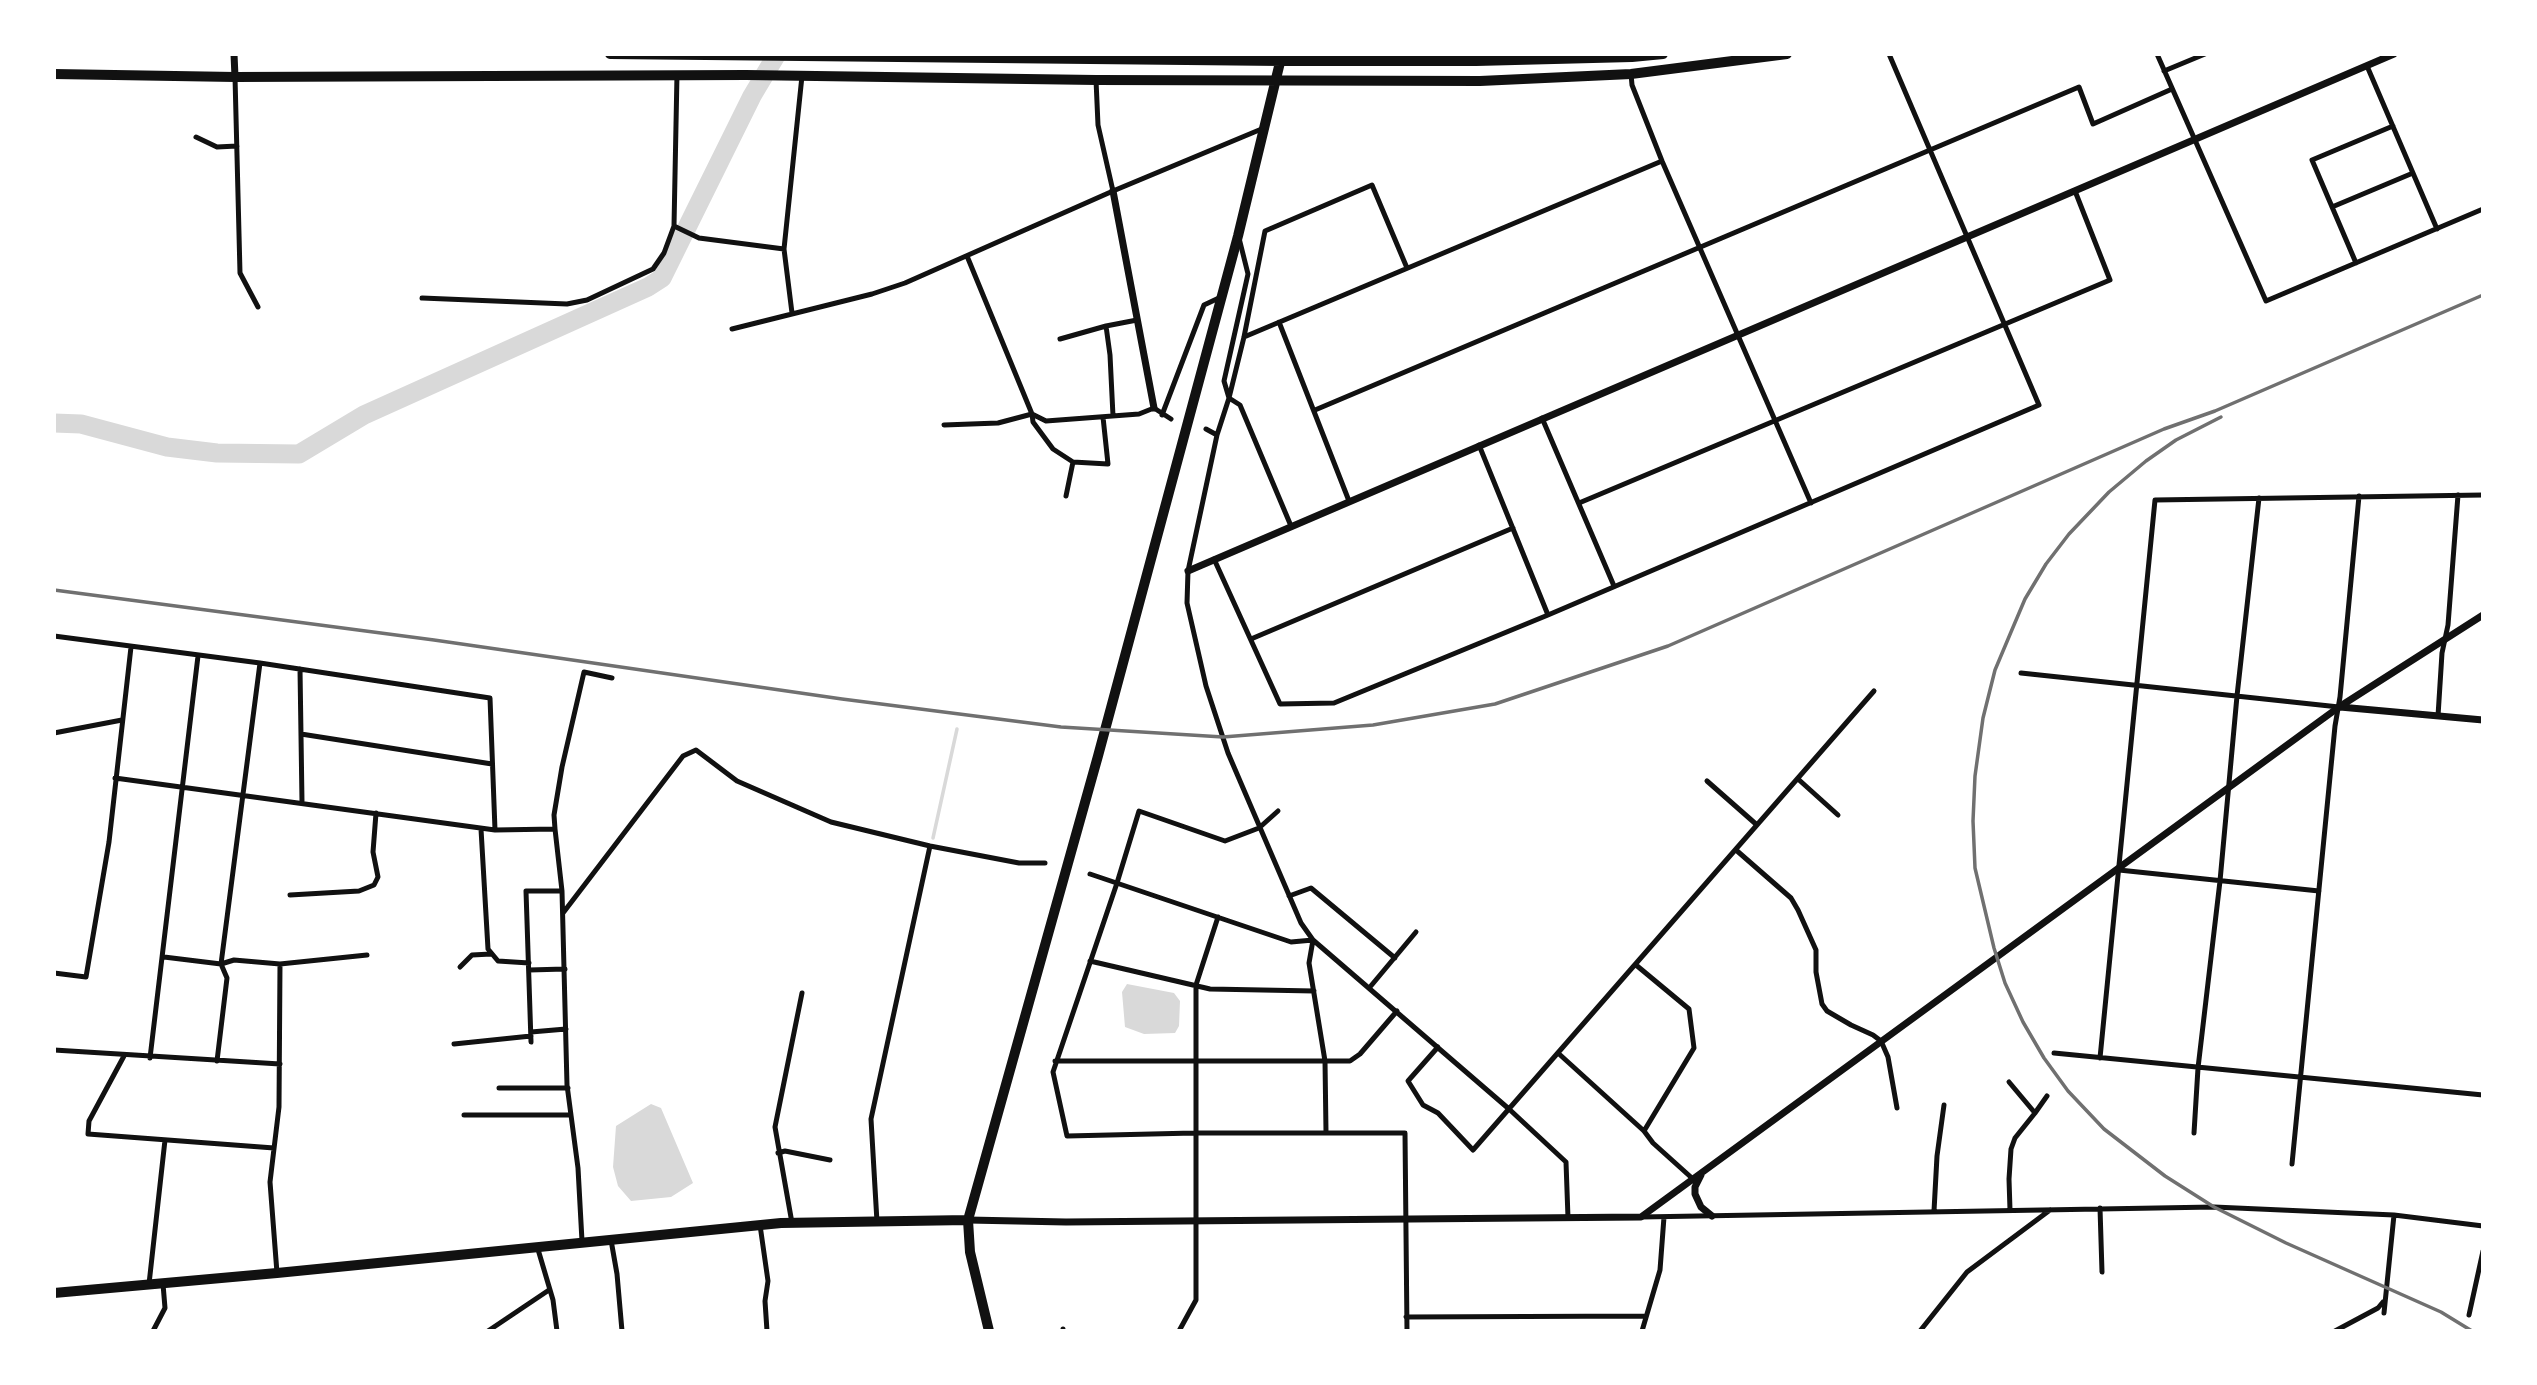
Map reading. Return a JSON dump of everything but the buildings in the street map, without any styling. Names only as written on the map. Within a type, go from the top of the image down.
[{"type":"highway","points":[[610,54],[755,57],[1096,56],[1424,61],[1663,54]]},
{"type":"highway","points":[[54,74],[234,77],[677,74],[1096,80],[1480,81],[1631,74],[1787,54]]},
{"type":"highway","points":[[989,1331],[970,1252],[968,1220],[1098,756],[1222,297],[1282,58]]},
{"type":"highway","points":[[54,1293],[760,1225],[968,1220]]},
{"type":"street","points":[[233,54],[240,273],[258,307]]},
{"type":"street","points":[[1424,61],[1439,54]]},
{"type":"street","points":[[1214,559],[1280,704],[1334,703],[1548,615],[2039,405],[1889,54]]},
{"type":"street","points":[[2157,54],[2266,300],[2483,209]]},
{"type":"street","points":[[2164,71],[2205,54]]},
{"type":"street","points":[[1188,571],[2394,54]]},
{"type":"street","points":[[2367,66],[2437,229]]},
{"type":"street","points":[[422,298],[568,304],[587,300],[653,269],[664,254],[674,226],[677,74]]},
{"type":"street","points":[[1631,74],[1632,85],[1662,160],[1811,503]]},
{"type":"street","points":[[792,313],[784,248],[802,75]]},
{"type":"street","points":[[1096,80],[1098,125],[1154,408],[1171,419]]},
{"type":"street","points":[[1315,410],[2079,86],[2093,124],[2172,89]]},
{"type":"street","points":[[2356,263],[2312,160],[2393,126]]},
{"type":"street","points":[[732,329],[872,294],[905,283],[1266,127]]},
{"type":"street","points":[[196,137],[217,147],[237,146]]},
{"type":"street","points":[[1244,337],[1662,160]]},
{"type":"street","points":[[2332,207],[2413,173]]},
{"type":"street","points":[[1407,268],[1372,186],[1265,231],[1244,337],[1217,435],[1188,571],[1187,603],[1206,686],[1228,753],[1301,923],[1313,940],[1438,1046],[1566,1162],[1568,1217]]},
{"type":"street","points":[[1579,503],[2110,280],[2076,191]]},
{"type":"street","points":[[674,226],[699,238],[784,248]]},
{"type":"street","points":[[1238,236],[1248,274],[1224,381],[1229,398],[1240,405],[1291,526]]},
{"type":"street","points":[[967,256],[1032,414],[1032,422],[1053,449],[1073,462],[1108,464],[1103,417]]},
{"type":"street","points":[[1162,415],[1204,305],[1222,297]]},
{"type":"street","points":[[1060,339],[1137,320]]},
{"type":"street","points":[[1279,322],[1349,500]]},
{"type":"street","points":[[1107,326],[1111,355],[1112,416]]},
{"type":"street","points":[[944,425],[998,422],[1032,414],[1046,421],[1103,417],[1139,414],[1154,408]]},
{"type":"street","points":[[1542,418],[1614,586]]},
{"type":"street","points":[[1206,429],[1217,435]]},
{"type":"street","points":[[1479,445],[1548,615]]},
{"type":"street","points":[[1066,496],[1073,462]]},
{"type":"street","points":[[2438,716],[2458,495]]},
{"type":"street","points":[[2100,1058],[2155,500],[2483,495]]},
{"type":"street","points":[[2292,1164],[2359,496]]},
{"type":"street","points":[[2194,1133],[2198,1068],[2259,498]]},
{"type":"street","points":[[1251,639],[1513,528]]},
{"type":"street","points":[[1641,1217],[2339,707],[2483,615]]},
{"type":"street","points":[[54,636],[300,668],[490,698],[495,830]]},
{"type":"street","points":[[54,973],[86,977],[109,842],[131,647]]},
{"type":"street","points":[[150,1058],[198,656]]},
{"type":"street","points":[[216,1061],[227,978],[221,964],[260,663]]},
{"type":"street","points":[[300,668],[302,803]]},
{"type":"street","points":[[582,1241],[578,1168],[568,1088],[562,891],[554,815],[584,672],[612,678]]},
{"type":"street","points":[[2021,673],[2137,687],[2483,720]]},
{"type":"street","points":[[1438,1046],[1408,1081],[1423,1105],[1452,1125],[1458,1136],[1473,1150],[1874,691]]},
{"type":"street","points":[[54,733],[122,720]]},
{"type":"street","points":[[301,734],[492,764]]},
{"type":"street","points":[[563,913],[683,756],[695,750],[737,781],[831,822],[930,846],[1019,863],[1045,863]]},
{"type":"street","points":[[115,778],[481,829],[555,829]]},
{"type":"street","points":[[1798,779],[1838,815]]},
{"type":"street","points":[[1707,782],[1757,825]]},
{"type":"street","points":[[1278,811],[1259,828],[1225,841],[1139,811],[1055,1061],[1053,1072],[1067,1136],[1405,1133],[1406,1331]]},
{"type":"street","points":[[290,895],[359,891],[374,885],[378,877],[373,852],[376,813]]},
{"type":"street","points":[[481,829],[488,949],[498,961],[565,970]]},
{"type":"street","points":[[877,1222],[871,1119],[930,846]]},
{"type":"street","points":[[1736,850],[1791,898],[1798,910],[1816,950],[1816,972],[1822,1004],[1827,1011],[1881,1041],[1888,1057],[1897,1108]]},
{"type":"street","points":[[2119,870],[2319,891]]},
{"type":"street","points":[[1090,874],[1291,942],[1313,940]]},
{"type":"street","points":[[1289,896],[1311,888],[1395,958]]},
{"type":"street","points":[[531,1037],[526,891],[562,891]]},
{"type":"street","points":[[1179,1331],[1196,1300],[1196,985],[1218,918]]},
{"type":"street","points":[[1370,987],[1416,932]]},
{"type":"street","points":[[1313,940],[1309,963],[1325,1061],[1326,1132]]},
{"type":"street","points":[[460,967],[472,955],[491,954]]},
{"type":"street","points":[[164,957],[221,964],[233,960],[280,964],[367,955]]},
{"type":"street","points":[[1090,961],[1210,989],[1314,991]]},
{"type":"street","points":[[277,1273],[270,1182],[279,1107],[280,964]]},
{"type":"street","points":[[1636,965],[1689,1009],[1694,1048],[1644,1131]]},
{"type":"street","points":[[792,1223],[775,1127],[802,993]]},
{"type":"street","points":[[1055,1061],[1350,1060],[1360,1054],[1397,1011]]},
{"type":"street","points":[[454,1044],[531,1037],[566,1028]]},
{"type":"street","points":[[54,1050],[280,1064]]},
{"type":"street","points":[[1558,1053],[1693,1179]]},
{"type":"street","points":[[2053,1053],[2483,1095]]},
{"type":"street","points":[[124,1056],[89,1121],[88,1134],[274,1148]]},
{"type":"street","points":[[2009,1082],[2035,1113]]},
{"type":"street","points":[[499,1088],[568,1088]]},
{"type":"street","points":[[2010,1209],[2011,1149],[2015,1138],[2047,1096]]},
{"type":"street","points":[[1934,1211],[1937,1156],[1944,1105]]},
{"type":"street","points":[[464,1115],[571,1115]]},
{"type":"street","points":[[149,1284],[165,1140]]},
{"type":"street","points":[[778,1153],[830,1160]]},
{"type":"street","points":[[1703,1171],[1695,1186],[1695,1194],[1701,1208],[1712,1216]]},
{"type":"street","points":[[968,1220],[1405,1220],[2214,1207],[2394,1215],[2483,1226]]},
{"type":"street","points":[[2101,1208],[2102,1272]]},
{"type":"street","points":[[1920,1331],[1967,1272],[2051,1209]]},
{"type":"street","points":[[2384,1313],[2394,1215]]},
{"type":"street","points":[[1642,1331],[1660,1270],[1664,1217]]},
{"type":"street","points":[[760,1225],[768,1281],[765,1301],[767,1331]]},
{"type":"street","points":[[610,1239],[617,1274],[622,1331]]},
{"type":"street","points":[[537,1246],[553,1300],[558,1331]]},
{"type":"street","points":[[2469,1315],[2483,1251]]},
{"type":"street","points":[[153,1331],[165,1308],[163,1283]]},
{"type":"street","points":[[488,1331],[549,1290]]},
{"type":"street","points":[[2335,1331],[2378,1308],[2384,1300]]},
{"type":"street","points":[[1406,1317],[1646,1316]]},
{"type":"shaded area","points":[[1127,984],[1174,993],[1180,1001],[1179,1026],[1175,1033],[1144,1034],[1125,1027],[1122,992]]},
{"type":"shaded area","points":[[651,1104],[661,1108],[693,1183],[671,1197],[631,1201],[618,1186],[613,1167],[616,1126]]},
{"type":"waterway","points":[[54,423],[81,424],[167,447],[217,453],[299,454],[364,415],[648,287],[662,278],[752,96],[777,54]]},
{"type":"waterway","points":[[933,838],[957,729]]},
{"type":"railway","points":[[54,590],[1061,727],[1223,737],[1373,725],[1495,704],[1668,646],[2164,429],[2215,411],[2483,295]]},
{"type":"railway","points":[[2221,417],[2176,440],[2109,492],[2069,534],[2046,564],[2025,599],[1995,670],[1983,718],[1975,776],[1975,868],[1994,948],[2005,983],[2044,1058],[2068,1091],[2104,1129],[2165,1176],[2214,1207],[2286,1243],[2441,1312],[2472,1331]]}]
